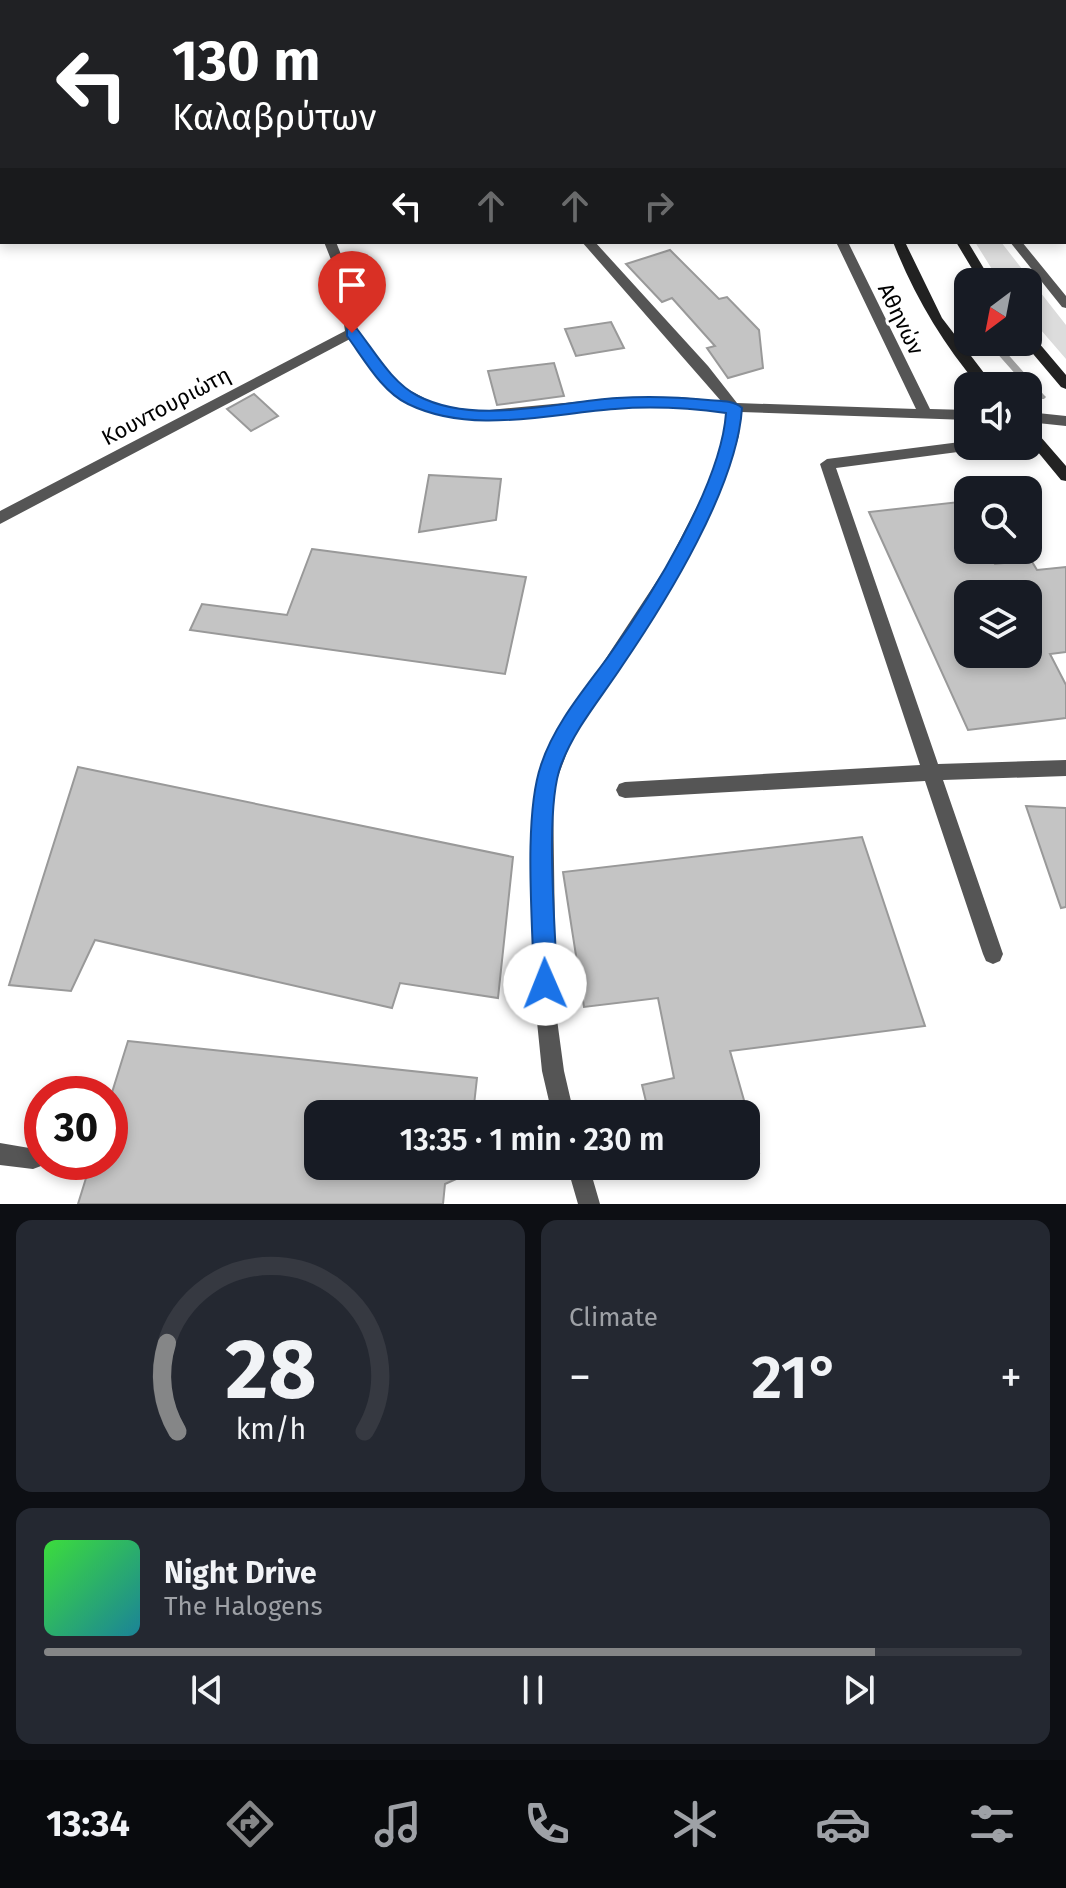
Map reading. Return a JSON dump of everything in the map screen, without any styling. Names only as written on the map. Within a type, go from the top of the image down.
[{"type":"main road","points":[[900,244],[916,286],[953,347],[975,372]]},
{"type":"main road","points":[[963,244],[978,268]]},
{"type":"main road","points":[[1042,356],[1066,384]]},
{"type":"main road","points":[[1042,449],[1066,476]]},
{"type":"street","points":[[331,244],[342,272],[352,333],[395,388],[413,400],[456,414],[501,415],[617,403],[680,402],[734,408],[954,414]]},
{"type":"street","points":[[560,1100],[546,1012],[543,816],[547,778],[564,736],[672,570],[718,479],[732,436],[734,408],[703,369],[590,244]]},
{"type":"street","name":"Αθηνών","points":[[843,244],[925,413]]},
{"type":"street","points":[[1018,244],[1066,304]]},
{"type":"street","name":"Κουντουριώτη","points":[[0,518],[352,333]]},
{"type":"street","points":[[1042,418],[1066,421]]},
{"type":"street","points":[[954,448],[827,464],[993,954]]},
{"type":"street","points":[[625,790],[1066,768]]},
{"type":"street","points":[[0,1154],[24,1157]]},
{"type":"street","points":[[582,1180],[589,1204]]},
{"type":"shaded area","points":[[976,244],[1003,244],[1021,268],[991,268]]},
{"type":"shaded area","points":[[1042,294],[1066,325],[1066,359],[1042,331]]},
{"type":"building","points":[[670,250],[719,299],[727,297],[759,330],[763,368],[728,378],[707,348],[715,346],[672,298],[662,302],[626,264]]},
{"type":"building","points":[[611,322],[624,348],[576,356],[565,329]]},
{"type":"building","points":[[554,363],[564,396],[497,405],[488,371]]},
{"type":"building","points":[[254,394],[278,416],[251,431],[227,409]]},
{"type":"building","points":[[429,475],[501,479],[496,520],[419,532]]},
{"type":"building","points":[[954,503],[954,564],[1033,564],[1037,570],[1066,567],[1066,652],[1050,654],[1066,685],[1066,718],[968,730],[869,512]]},
{"type":"building","points":[[312,549],[526,577],[505,674],[190,630],[202,604],[287,615]]},
{"type":"building","points":[[78,767],[513,857],[498,998],[400,983],[392,1008],[95,940],[71,991],[9,985]]},
{"type":"building","points":[[1026,806],[1066,808],[1066,907],[1061,908]]},
{"type":"building","points":[[862,837],[925,1026],[730,1051],[744,1100],[646,1100],[642,1085],[674,1078],[658,998],[584,1007],[563,872]]},
{"type":"building","points":[[128,1041],[477,1078],[475,1100],[304,1100],[304,1180],[454,1180],[445,1184],[443,1204],[78,1204],[85,1180],[128,1180],[128,1076],[117,1076]]},
{"type":"waterway","points":[[1004,356],[1019,372]]},
{"type":"route","points":[[352,333],[379,372],[395,388],[434,409],[456,414],[501,415],[617,403],[680,402],[734,408],[730,446],[718,479],[672,570],[617,658],[575,717],[550,766],[544,790],[543,816],[545,984]]}]
